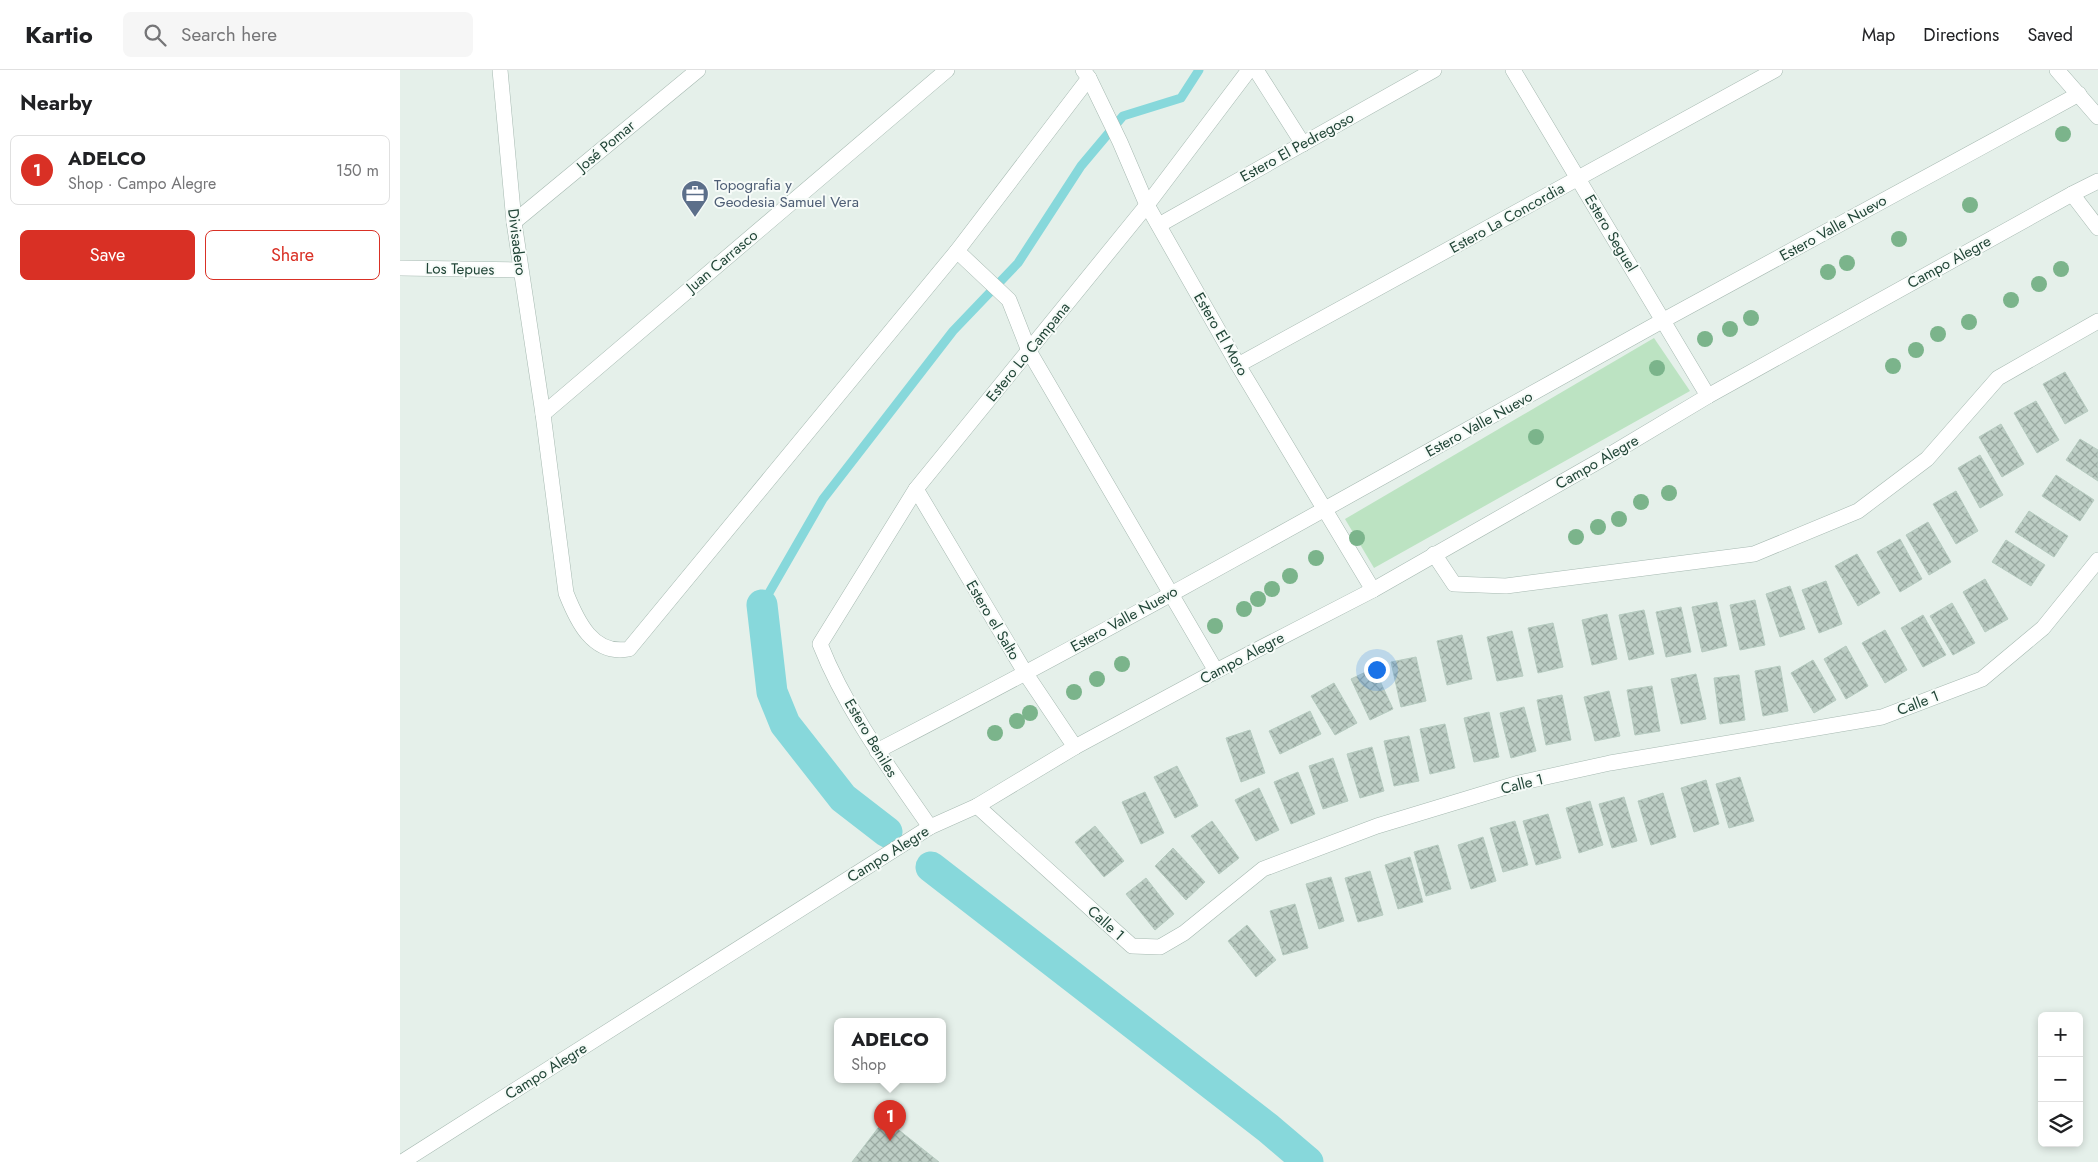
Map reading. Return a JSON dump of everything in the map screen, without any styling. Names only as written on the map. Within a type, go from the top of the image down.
[{"type":"street","name":"Divisadero","points":[[500,70],[520,270],[543,414],[566,593],[576,619],[603,648],[618,652],[629,650],[957,251]]},
{"type":"street","name":"José Pomar","points":[[514,222],[698,70]]},
{"type":"street","name":"Juan Carrasco","points":[[543,414],[947,70]]},
{"type":"street","name":"Estero Lo Campana","points":[[820,644],[916,489],[1147,205],[1249,70]]},
{"type":"street","points":[[1256,70],[1303,144]]},
{"type":"street","name":"Estero El Pedregoso","points":[[1160,225],[1434,70]]},
{"type":"street","name":"Estero Seguel","points":[[1513,70],[1708,396]]},
{"type":"street","name":"Estero La Concordia","points":[[1238,365],[1775,70]]},
{"type":"street","points":[[2057,70],[2098,117]]},
{"type":"street","name":"Estero El Moro","points":[[1086,74],[1120,142],[1147,205],[1238,365],[1373,590]]},
{"type":"street","points":[[1086,74],[957,251],[1008,300],[1029,351],[1216,671]]},
{"type":"street","name":"Estero Valle Nuevo","points":[[877,751],[1026,674],[1663,321],[2079,94]]},
{"type":"street","name":"Campo Alegre","points":[[402,1162],[930,827],[977,806],[1075,748],[1216,671],[1373,590],[1606,457],[1708,396],[2098,181]]},
{"type":"street","points":[[2072,194],[2098,228]]},
{"type":"street","name":"Los Tepues","points":[[400,268],[520,270]]},
{"type":"street","points":[[1434,554],[1454,584],[1506,586],[1754,554],[1858,511],[1927,459],[1998,378],[2098,321]]},
{"type":"street","name":"Estero el Salto","points":[[916,489],[1026,674],[1075,748]]},
{"type":"street","name":"Calle 1","points":[[977,806],[1132,946],[1160,946],[1184,933],[1263,869],[1377,826],[1519,783],[1610,763],[1882,717],[1982,679],[2043,628],[2098,560]]},
{"type":"street","name":"Estero Beniles","points":[[820,644],[827,664],[877,751],[930,827]]},
{"type":"green space","points":[[1654,338],[1690,391],[1374,568],[1345,519]]},
{"type":"building","points":[[2065,372],[2088,411],[2065,424],[2043,384]]},
{"type":"building","points":[[2036,401],[2059,440],[2037,453],[2014,413]]},
{"type":"building","points":[[2001,424],[2024,464],[2002,477],[1979,437]]},
{"type":"building","points":[[2080,439],[2098,450],[2098,481],[2066,460]]},
{"type":"building","points":[[1980,455],[2003,495],[1980,508],[1958,468]]},
{"type":"building","points":[[2056,475],[2094,500],[2080,521],[2042,496]]},
{"type":"building","points":[[1956,491],[1978,531],[1956,544],[1933,504]]},
{"type":"building","points":[[2029,511],[2068,536],[2054,557],[2015,532]]},
{"type":"building","points":[[1928,522],[1951,562],[1929,575],[1906,535]]},
{"type":"building","points":[[1900,539],[1922,579],[1900,592],[1877,552]]},
{"type":"building","points":[[2006,540],[2045,565],[2031,586],[1992,562]]},
{"type":"building","points":[[1857,554],[1880,593],[1858,606],[1835,566]]},
{"type":"building","points":[[1985,579],[2008,619],[1985,632],[1963,592]]},
{"type":"building","points":[[1826,581],[1842,624],[1819,633],[1802,590]]},
{"type":"building","points":[[1790,586],[1805,629],[1780,637],[1766,594]]},
{"type":"building","points":[[1755,600],[1765,645],[1740,650],[1730,605]]},
{"type":"building","points":[[1717,602],[1727,646],[1702,652],[1692,607]]},
{"type":"building","points":[[1952,603],[1975,643],[1953,655],[1930,616]]},
{"type":"building","points":[[1681,607],[1691,652],[1666,657],[1656,612]]},
{"type":"building","points":[[1644,610],[1654,654],[1629,660],[1619,615]]},
{"type":"building","points":[[1607,614],[1617,659],[1592,665],[1582,620]]},
{"type":"building","points":[[1923,615],[1946,655],[1923,667],[1901,628]]},
{"type":"building","points":[[1553,623],[1563,667],[1538,673],[1528,628]]},
{"type":"building","points":[[1885,630],[1907,670],[1885,683],[1862,643]]},
{"type":"building","points":[[1512,631],[1523,676],[1497,681],[1487,637]]},
{"type":"building","points":[[1462,635],[1472,679],[1447,685],[1437,641]]},
{"type":"building","points":[[1846,646],[1868,686],[1846,699],[1824,659]]},
{"type":"building","points":[[1416,657],[1426,701],[1401,707],[1391,662]]},
{"type":"building","points":[[1813,660],[1836,700],[1814,713],[1791,673]]},
{"type":"building","points":[[1780,666],[1788,711],[1763,716],[1755,671]]},
{"type":"building","points":[[1374,668],[1393,709],[1370,720],[1351,679]]},
{"type":"building","points":[[1696,674],[1706,719],[1681,724],[1671,679]]},
{"type":"building","points":[[1739,675],[1745,720],[1720,724],[1714,678]]},
{"type":"building","points":[[1334,683],[1357,723],[1335,735],[1311,696]]},
{"type":"building","points":[[1652,686],[1660,731],[1635,735],[1627,690]]},
{"type":"building","points":[[1609,691],[1620,736],[1595,741],[1584,697]]},
{"type":"building","points":[[1562,695],[1571,740],[1546,745],[1537,700]]},
{"type":"building","points":[[1524,707],[1536,751],[1511,758],[1500,713]]},
{"type":"building","points":[[1310,711],[1321,734],[1280,754],[1269,731]]},
{"type":"building","points":[[1489,712],[1499,757],[1474,762],[1464,718]]},
{"type":"building","points":[[1445,724],[1455,768],[1430,774],[1420,729]]},
{"type":"building","points":[[1250,730],[1265,773],[1241,782],[1226,738]]},
{"type":"building","points":[[1409,736],[1419,781],[1394,786],[1384,741]]},
{"type":"building","points":[[1372,747],[1384,791],[1360,798],[1347,754]]},
{"type":"building","points":[[1333,758],[1348,801],[1323,809],[1309,766]]},
{"type":"building","points":[[1177,766],[1198,806],[1175,818],[1154,777]]},
{"type":"building","points":[[1298,772],[1315,814],[1291,824],[1274,782]]},
{"type":"building","points":[[1740,777],[1754,821],[1729,828],[1716,784]]},
{"type":"building","points":[[1706,780],[1719,824],[1694,832],[1681,788]]},
{"type":"building","points":[[1259,788],[1279,830],[1256,841],[1235,800]]},
{"type":"building","points":[[1145,792],[1164,833],[1141,844],[1122,802]]},
{"type":"building","points":[[1663,793],[1676,837],[1651,845],[1638,801]]},
{"type":"building","points":[[1624,797],[1637,841],[1612,848],[1599,804]]},
{"type":"building","points":[[1590,801],[1603,845],[1579,853],[1566,808]]},
{"type":"building","points":[[1548,814],[1561,858],[1536,865],[1523,821]]},
{"type":"building","points":[[1212,821],[1239,858],[1219,874],[1191,836]]},
{"type":"building","points":[[1515,821],[1528,865],[1503,872],[1490,828]]},
{"type":"building","points":[[1095,826],[1124,861],[1104,877],[1075,842]]},
{"type":"building","points":[[1483,837],[1496,881],[1471,889],[1458,845]]},
{"type":"building","points":[[1438,845],[1451,889],[1426,896],[1414,852]]},
{"type":"building","points":[[1173,848],[1205,882],[1186,900],[1155,866]]},
{"type":"building","points":[[1410,857],[1423,902],[1398,909],[1385,865]]},
{"type":"building","points":[[1370,871],[1383,915],[1358,922],[1345,878]]},
{"type":"building","points":[[1331,877],[1344,921],[1319,929],[1306,884]]},
{"type":"building","points":[[1146,878],[1174,914],[1155,930],[1126,894]]},
{"type":"building","points":[[1295,904],[1308,948],[1283,955],[1270,911]]},
{"type":"building","points":[[1247,925],[1276,960],[1256,977],[1228,941]]},
{"type":"building","points":[[885,1119],[939,1162],[852,1162]]},
{"type":"waterway","points":[[762,605],[823,499],[953,331],[1018,263],[1081,166],[1123,116],[1181,98],[1199,70]]},
{"type":"waterway","points":[[762,605],[772,692],[785,724],[843,798],[887,832]]},
{"type":"waterway","points":[[931,867],[1268,1128],[1308,1162]]},
{"type":"place","name":"Topografia y Geodesia Samuel Vera","points":[[695,218]]},
{"type":"place","name":"ADELCO","points":[[890,1141]]}]
